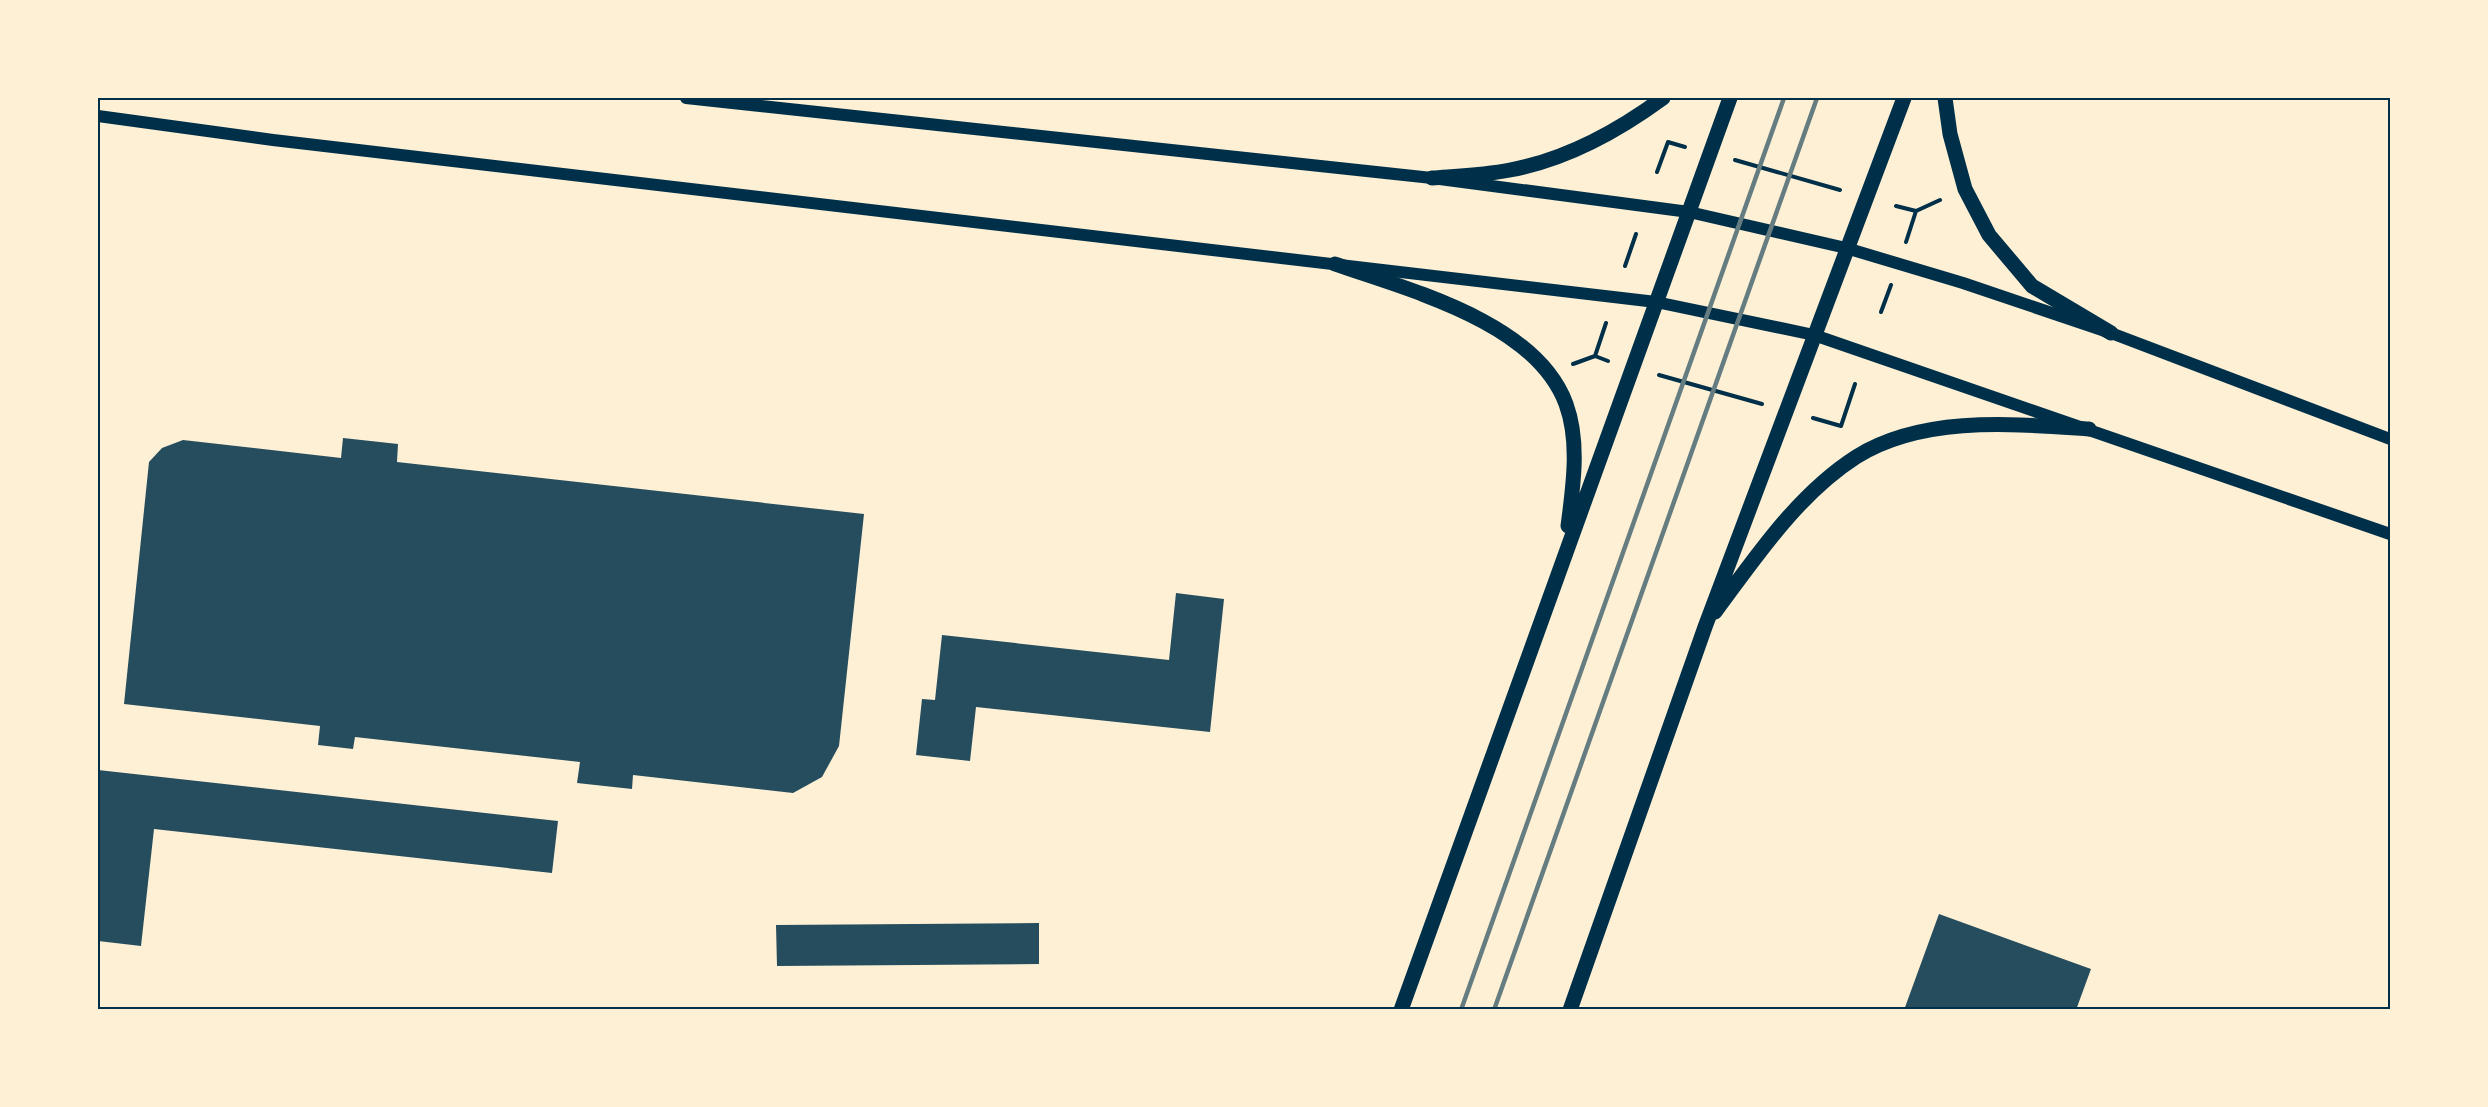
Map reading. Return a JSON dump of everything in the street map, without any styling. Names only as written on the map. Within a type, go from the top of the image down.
[{"type":"main road","points":[[686,98],[1432,178],[1689,212],[1846,248],[1964,283],[2111,333],[2391,439]]},
{"type":"main road","points":[[1432,178],[1511,170],[1583,147],[1642,113],[1663,98]]},
{"type":"main road","points":[[1401,1010],[1730,98]]},
{"type":"main road","points":[[1570,1010],[1705,627],[1904,98]]},
{"type":"main road","points":[[1945,98],[1950,134],[1965,189],[1989,235],[2032,286],[2111,333]]},
{"type":"main road","points":[[98,116],[297,143],[1656,302],[1814,335],[2391,534]]},
{"type":"main road","points":[[1335,264],[1423,294],[1465,313],[1508,335],[1549,371],[1566,404],[1573,435],[1573,482],[1565,554]]},
{"type":"main road","points":[[1705,627],[1762,548],[1810,494],[1857,457],[1905,436],[1955,427],[2018,424],[2089,429]]},
{"type":"path","points":[[1657,172],[1668,141],[1690,148]]},
{"type":"path","points":[[1733,160],[1850,193]]},
{"type":"path","points":[[1896,206],[1916,211],[1941,200]]},
{"type":"path","points":[[1906,243],[1916,211]]},
{"type":"path","points":[[1625,266],[1636,234]]},
{"type":"path","points":[[1881,312],[1891,285]]},
{"type":"path","points":[[1594,356],[1606,323]]},
{"type":"path","points":[[1572,364],[1594,356],[1612,362]]},
{"type":"path","points":[[1659,375],[1763,404]]},
{"type":"path","points":[[1813,418],[1841,426],[1855,384]]},
{"type":"building","points":[[343,438],[398,444],[397,462],[864,514],[839,746],[822,777],[793,793],[633,775],[632,789],[577,783],[580,762],[355,737],[353,749],[318,745],[320,726],[124,704],[149,462],[162,448],[183,440],[341,458]]},
{"type":"building","points":[[1176,593],[1224,599],[1210,732],[976,707],[970,761],[916,755],[922,699],[935,700],[942,635],[1169,660]]},
{"type":"building","points":[[98,770],[558,821],[552,873],[154,829],[141,946],[98,941]]},
{"type":"building","points":[[1939,914],[2091,969],[2076,1010],[1904,1010]]},
{"type":"building","points":[[1039,923],[1039,964],[777,966],[776,925]]},
{"type":"railway","points":[[1461,1010],[1784,98]]},
{"type":"railway","points":[[1494,1010],[1817,98]]}]
